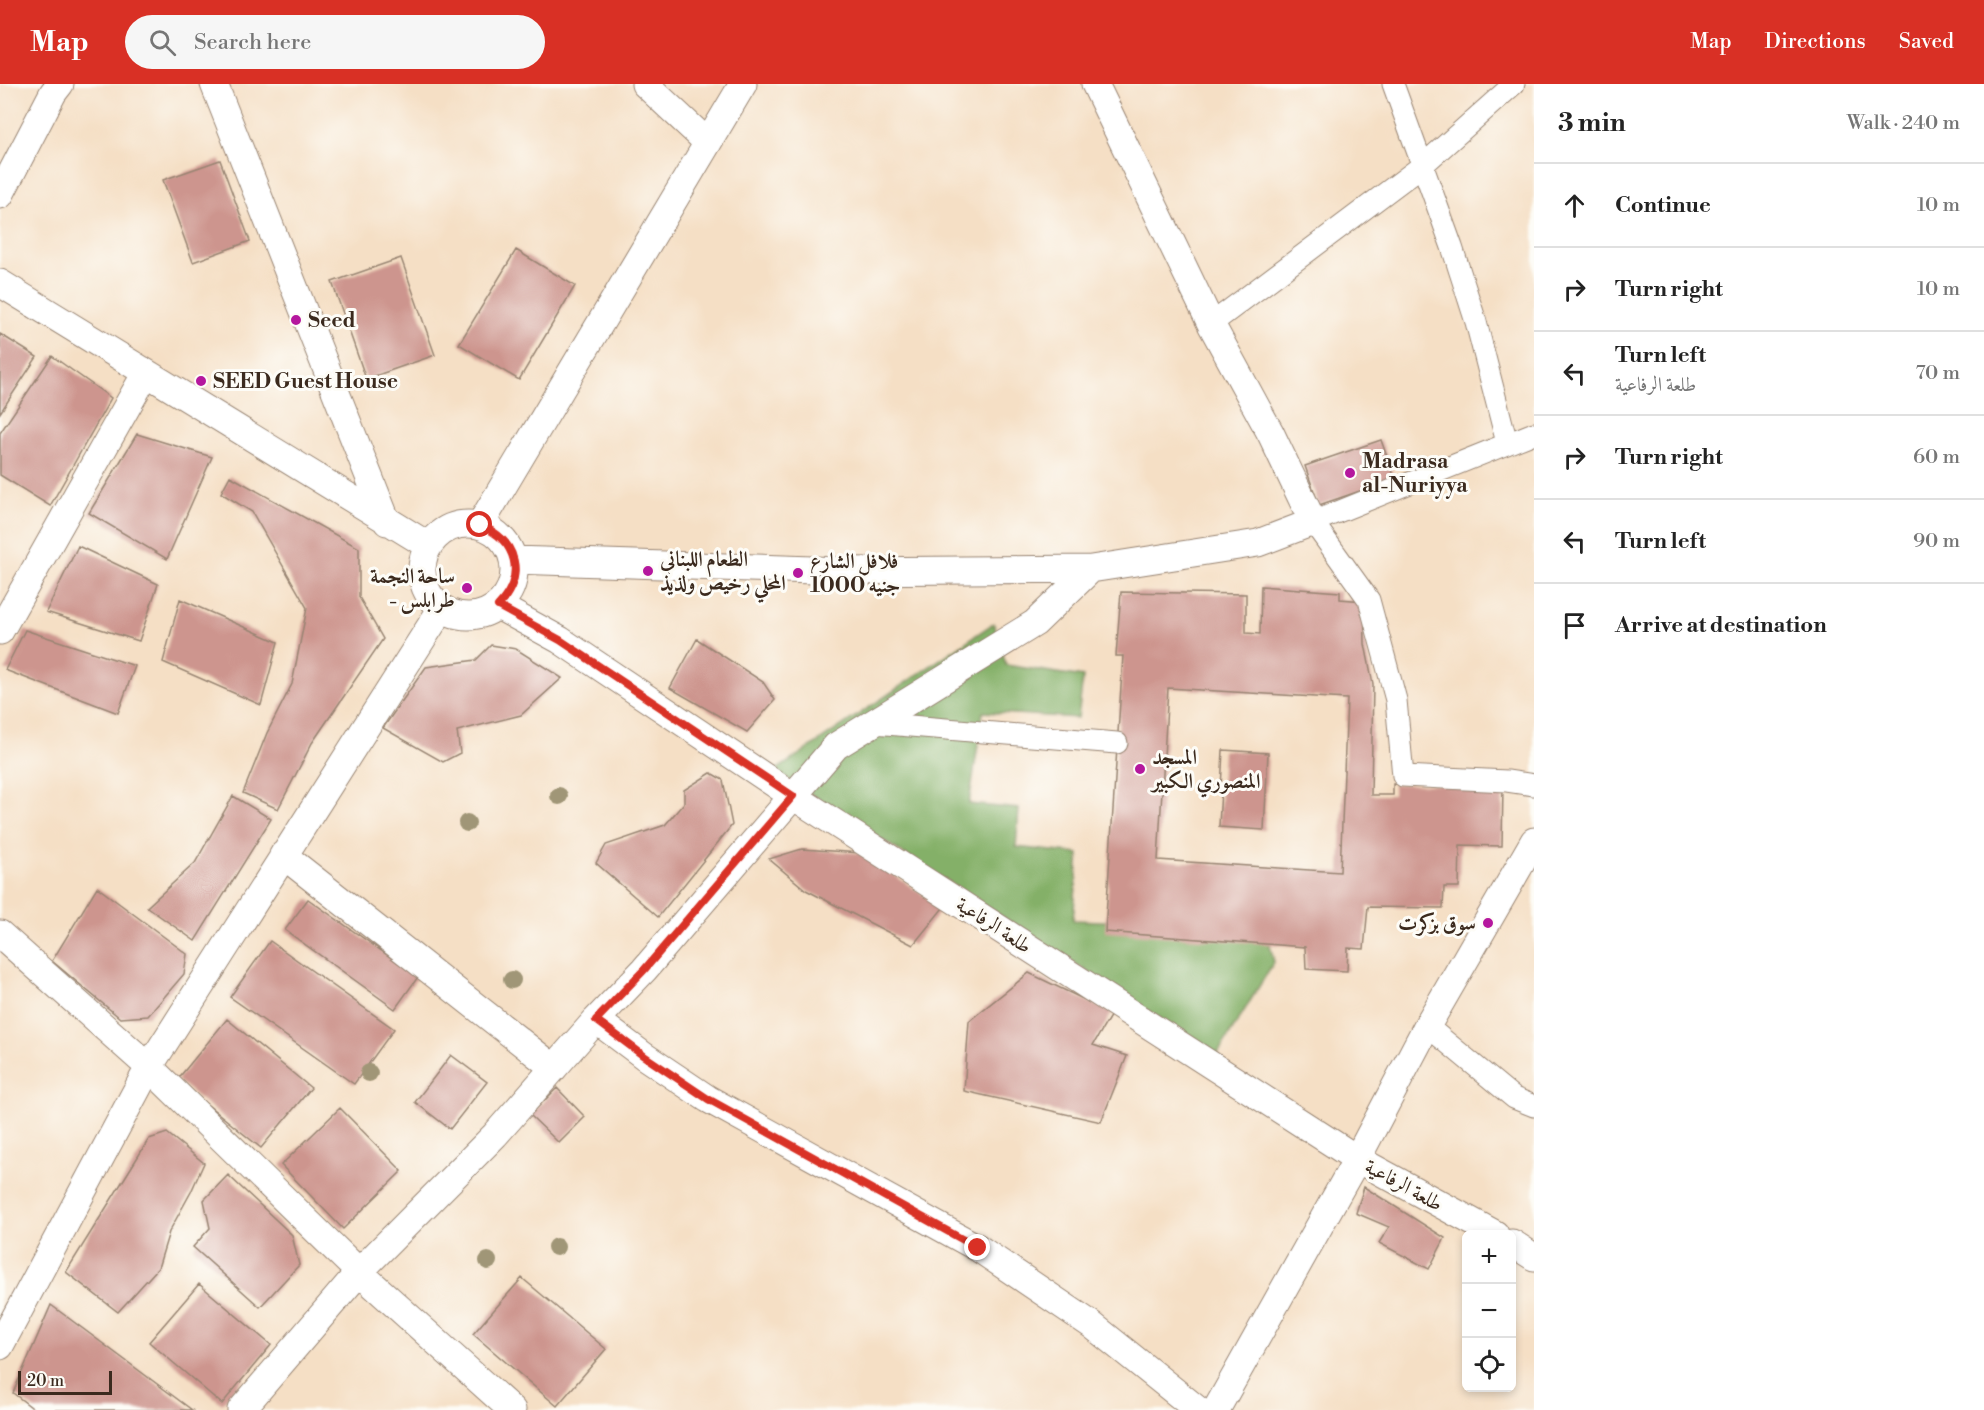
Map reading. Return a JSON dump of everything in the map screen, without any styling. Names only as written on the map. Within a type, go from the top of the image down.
[{"type":"street","points":[[0,195],[53,93],[60,84]]},
{"type":"street","points":[[214,84],[387,522]]},
{"type":"street","points":[[645,84],[708,143]]},
{"type":"street","points":[[480,525],[744,84]]},
{"type":"street","points":[[1095,84],[1211,324],[1271,434],[1313,522],[1369,600],[1396,700],[1402,776],[1534,785]]},
{"type":"street","points":[[1393,84],[1476,322],[1507,443]]},
{"type":"street","points":[[1211,324],[1423,165],[1515,84]]},
{"type":"street","points":[[0,283],[429,546]]},
{"type":"street","points":[[0,631],[146,374]]},
{"type":"street","points":[[514,560],[842,571],[1091,569],[1258,543],[1534,433]]},
{"type":"street","points":[[468,524],[480,525],[492,530],[509,548],[514,560],[513,585],[498,606],[485,613],[470,616],[455,614],[442,608],[425,586],[422,572],[423,559],[436,537],[451,528],[468,524]]},
{"type":"street","points":[[241,1410],[358,1272],[495,1135],[596,1020],[644,970],[836,746],[1035,623],[1091,569]]},
{"type":"street","name":"طلعة الرفاعية","points":[[498,606],[560,640],[793,796],[1357,1159],[1489,1230]]},
{"type":"street","points":[[0,1346],[149,1066],[442,608]]},
{"type":"street","points":[[874,723],[1117,743]]},
{"type":"street","points":[[1216,1410],[1357,1159],[1427,1026],[1534,841]]},
{"type":"street","points":[[283,855],[554,1068]]},
{"type":"street","points":[[0,933],[149,1066],[358,1272],[512,1410]]},
{"type":"street","points":[[596,1020],[708,1099],[978,1248],[1092,1325],[1198,1410]]},
{"type":"street","points":[[1427,1026],[1514,1098],[1534,1106]]},
{"type":"street","points":[[1516,1246],[1534,1257]]},
{"type":"green space","points":[[994,623],[1006,665],[1083,677],[1078,718],[983,712],[969,804],[1019,809],[1016,847],[1079,854],[1073,920],[1266,927],[1274,962],[1217,1055],[775,771]]},
{"type":"building","points":[[220,160],[250,241],[193,262],[163,180]]},
{"type":"building","points":[[516,250],[575,286],[519,380],[459,344]]},
{"type":"building","points":[[401,258],[435,355],[366,379],[332,282]]},
{"type":"building","points":[[0,334],[37,357],[0,413]]},
{"type":"building","points":[[52,356],[111,398],[50,506],[0,475],[0,433]]},
{"type":"building","points":[[137,434],[212,457],[167,559],[89,513]]},
{"type":"building","name":"Madrasa al-Nuriyya","points":[[1381,440],[1395,479],[1319,505],[1305,466]]},
{"type":"building","points":[[230,476],[359,548],[359,597],[383,639],[312,743],[278,809],[243,793],[267,733],[292,684],[307,608],[252,512],[221,493]]},
{"type":"building","points":[[78,546],[158,584],[139,641],[46,612]]},
{"type":"building","name":"المسجد المنصوري الكبير","points":[[1261,586],[1340,592],[1340,599],[1364,601],[1365,644],[1373,684],[1371,795],[1393,795],[1393,784],[1503,786],[1502,846],[1460,845],[1459,887],[1444,887],[1443,908],[1368,907],[1364,949],[1348,948],[1347,971],[1306,969],[1305,947],[1105,932],[1123,656],[1116,656],[1121,592],[1246,594],[1246,633],[1260,634]],"holes":[[[1168,688],[1347,699],[1340,872],[1158,860]]]},
{"type":"building","points":[[180,599],[278,642],[261,705],[163,662]]},
{"type":"building","points":[[25,630],[135,666],[118,713],[5,670]]},
{"type":"building","points":[[697,639],[763,682],[775,700],[747,732],[670,688]]},
{"type":"building","points":[[491,645],[516,649],[562,678],[521,715],[457,731],[460,753],[443,762],[383,728],[426,667],[476,660]]},
{"type":"building","points":[[1223,750],[1268,753],[1264,830],[1219,827]]},
{"type":"building","points":[[711,773],[723,780],[732,825],[658,917],[596,863],[606,845],[665,825],[684,803],[684,790]]},
{"type":"building","points":[[233,796],[271,819],[195,941],[147,907],[195,863]]},
{"type":"building","points":[[802,849],[861,853],[943,908],[913,945],[806,890],[769,859]]},
{"type":"building","points":[[97,887],[187,954],[184,974],[148,1016],[120,1018],[52,961]]},
{"type":"building","points":[[308,899],[418,977],[395,1009],[285,930]]},
{"type":"building","points":[[270,941],[394,1029],[354,1084],[230,997]]},
{"type":"building","points":[[1029,973],[1112,1013],[1093,1045],[1127,1056],[1101,1122],[964,1091],[969,1021]]},
{"type":"building","points":[[227,1019],[311,1088],[261,1148],[177,1080]]},
{"type":"building","points":[[451,1055],[487,1082],[450,1129],[415,1102]]},
{"type":"building","points":[[557,1088],[585,1117],[559,1143],[530,1115]]},
{"type":"building","points":[[340,1108],[402,1171],[343,1229],[281,1165]]},
{"type":"building","points":[[167,1133],[204,1163],[169,1232],[158,1268],[118,1312],[66,1272],[149,1139]]},
{"type":"building","points":[[228,1175],[292,1235],[299,1265],[260,1307],[193,1247],[210,1228],[204,1200]]},
{"type":"building","points":[[1364,1187],[1445,1238],[1429,1269],[1379,1243],[1389,1227],[1356,1213]]},
{"type":"building","points":[[522,1278],[606,1349],[557,1406],[473,1334]]},
{"type":"building","points":[[199,1284],[271,1345],[222,1404],[149,1342]]},
{"type":"building","points":[[51,1305],[192,1410],[35,1410],[13,1393]]},
{"type":"place","name":"Seed","points":[[296,320]]},
{"type":"place","name":"SEED Guest House","points":[[201,381]]},
{"type":"place","name":"Madrasa al-Nuriyya","points":[[1350,473]]},
{"type":"place","name":"الطعام اللبناني المحلي رخيص ولذيذ","points":[[648,571]]},
{"type":"place","name":"فلافل الشارع 1000 جنيه","points":[[798,573]]},
{"type":"place","name":"ساحة النجمة - طرابلس","points":[[467,588]]},
{"type":"place","name":"المسجد المنصوري الكبير","points":[[1140,769]]},
{"type":"place","name":"سوق بزكرت","points":[[1488,923]]},
{"type":"route","points":[[480,525],[492,530],[502,538],[514,560],[513,585],[498,606],[560,640],[793,796],[644,970],[596,1020],[708,1099],[978,1248]]}]
